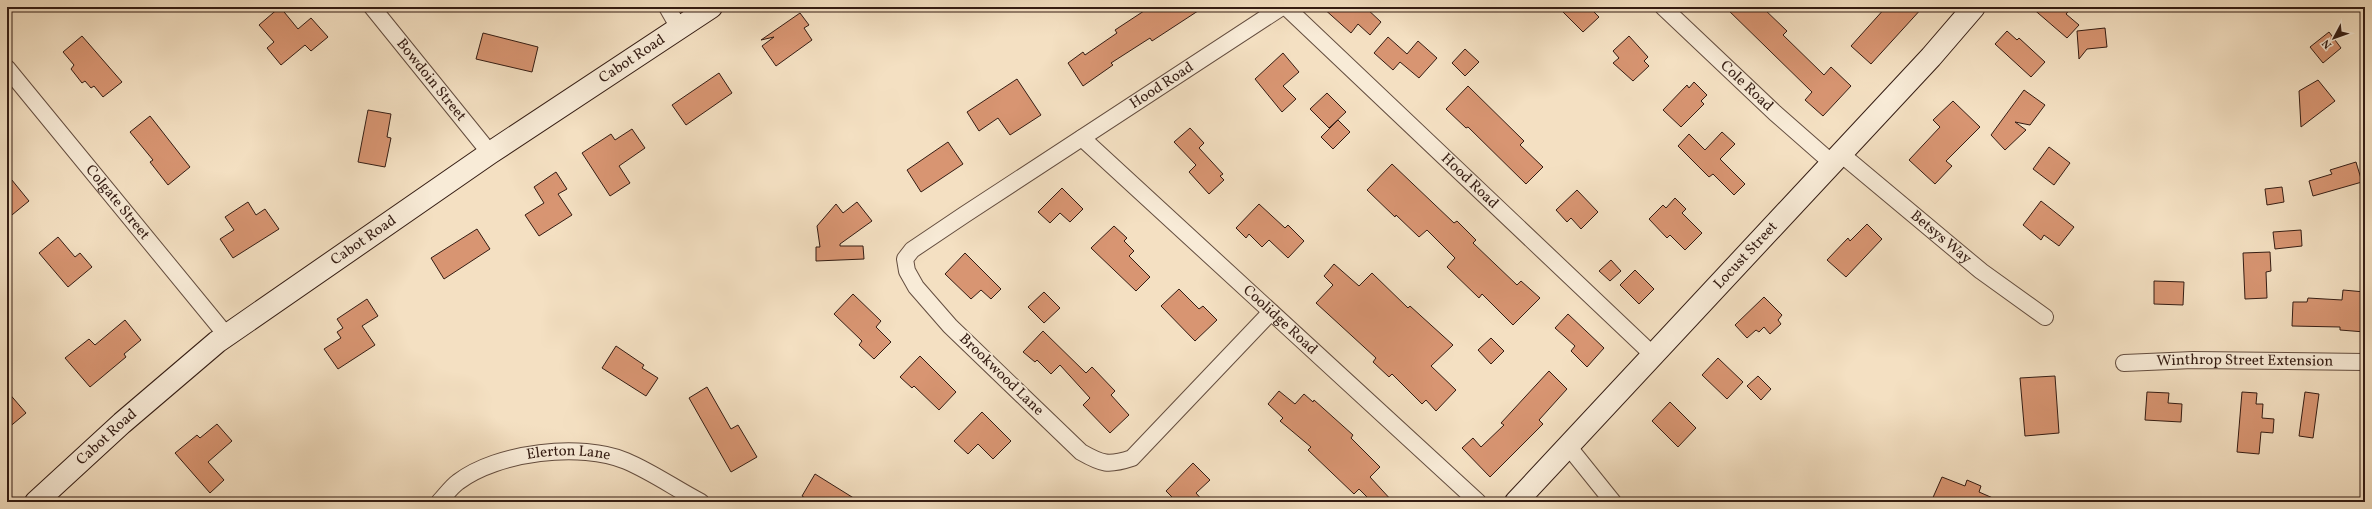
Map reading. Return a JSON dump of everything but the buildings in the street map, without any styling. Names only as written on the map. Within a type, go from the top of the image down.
[{"type":"street","name":"Bowdoin Street","points":[[372,7],[490,153]]},
{"type":"street","points":[[667,7],[679,28]]},
{"type":"street","name":"Cabot Road","points":[[36,502],[122,423],[227,336],[490,153],[711,7]]},
{"type":"street","name":"Hood Road","points":[[1082,138],[1282,7]]},
{"type":"street","name":"Hood Road","points":[[1286,7],[1653,355]]},
{"type":"street","name":"Cole Road","points":[[1663,7],[1775,113],[1836,158]]},
{"type":"street","name":"Locust Street","points":[[1516,502],[1931,57],[1974,7]]},
{"type":"street","name":"Colgate Street","points":[[7,68],[227,336]]},
{"type":"street","name":"Coolidge Road","points":[[1082,138],[1478,502]]},
{"type":"street","name":"Brookwood Lane","points":[[1082,138],[912,250],[905,259],[907,271],[916,287],[950,326],[1081,452],[1099,462],[1114,464],[1132,458],[1271,312]]},
{"type":"street","name":"Betsys Way","points":[[1836,158],[1981,271],[2045,317]]},
{"type":"street","name":"Winthrop Street Extension","points":[[2124,363],[2193,360],[2365,362]]},
{"type":"street","points":[[1568,446],[1613,502]]},
{"type":"street","name":"Elerton Lane","points":[[439,502],[458,482],[478,470],[513,456],[550,451],[588,453],[625,461],[701,502]]}]
